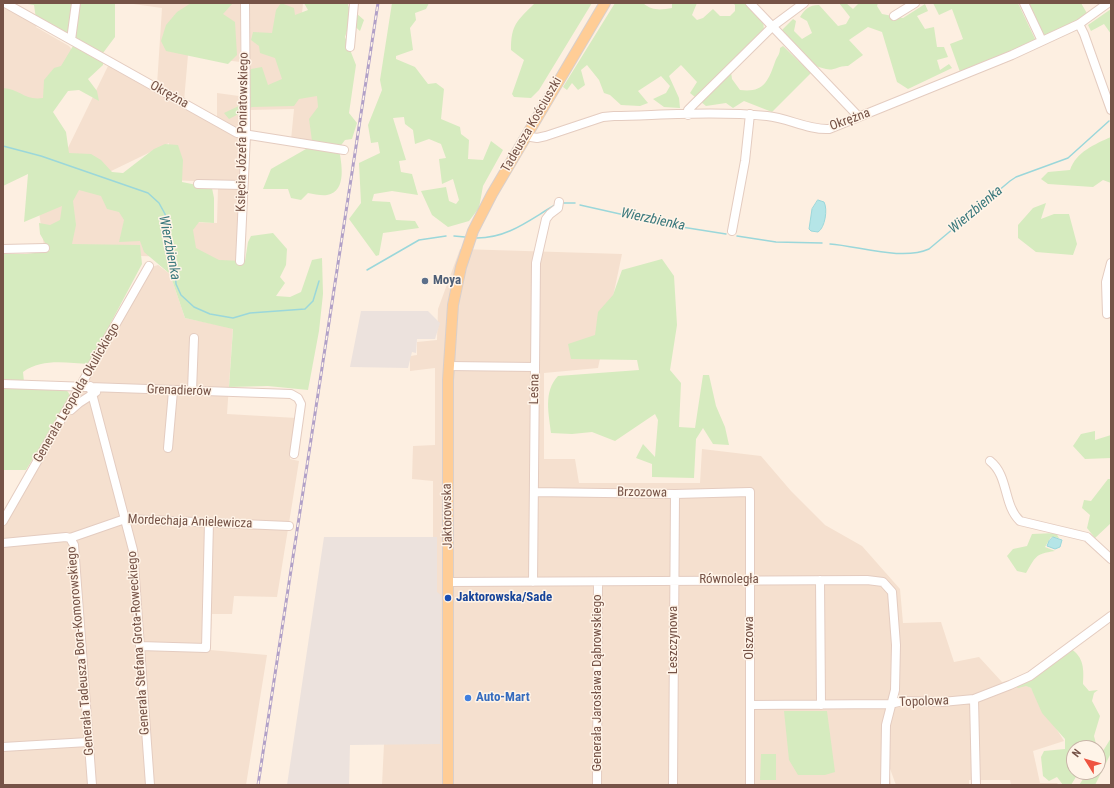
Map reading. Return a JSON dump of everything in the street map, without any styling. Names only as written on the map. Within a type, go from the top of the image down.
[{"type":"main road","name":"Tadeusza Kościuszki","points":[[466,250],[482,212],[525,136],[605,3]]},
{"type":"main road","name":"Jaktorowska","points":[[448,785],[448,366],[453,305],[466,250]]},
{"type":"street","name":"Okrężna","points":[[5,3],[237,133],[344,150]]},
{"type":"street","points":[[71,40],[76,3]]},
{"type":"street","name":"Księcia Józefa Poniatowskiego","points":[[240,262],[246,135],[245,3]]},
{"type":"street","points":[[350,47],[354,3]]},
{"type":"street","points":[[750,3],[774,26],[859,117]]},
{"type":"street","points":[[688,115],[688,110],[774,26],[804,3]]},
{"type":"street","points":[[894,16],[915,3]]},
{"type":"street","points":[[1024,3],[1042,41]]},
{"type":"street","name":"Okrężna","points":[[525,136],[537,138],[552,135],[608,117],[750,114],[776,117],[823,129],[830,128],[1042,41],[1079,24],[1108,3]]},
{"type":"street","points":[[1079,24],[1111,110]]},
{"type":"street","points":[[732,231],[745,161],[750,114]]},
{"type":"street","points":[[198,184],[243,185]]},
{"type":"street","name":"Leśna","points":[[533,582],[536,263],[546,219],[558,208],[559,202]]},
{"type":"street","points":[[3,249],[45,248]]},
{"type":"street","points":[[1107,314],[1107,278],[1111,263]]},
{"type":"street","name":"Generała Leopolda Okulickiego","points":[[3,521],[5,513],[64,417],[88,388],[149,266]]},
{"type":"street","points":[[192,391],[194,338]]},
{"type":"street","points":[[448,366],[535,367]]},
{"type":"street","points":[[3,384],[88,388],[79,403],[64,417]]},
{"type":"street","name":"Grenadierów","points":[[88,388],[291,394],[298,398],[301,404],[294,454]]},
{"type":"street","name":"Generała Stefana Grota-Roweckiego","points":[[88,388],[133,550],[150,785]]},
{"type":"street","points":[[168,448],[173,391]]},
{"type":"street","points":[[990,461],[999,468],[1012,510],[1020,521],[1087,537],[1111,559]]},
{"type":"street","name":"Brzozowa","points":[[534,492],[675,494],[750,492]]},
{"type":"street","name":"Olszowa","points":[[750,492],[750,785]]},
{"type":"street","name":"Leszczynowa","points":[[673,785],[675,494]]},
{"type":"street","name":"Mordechaja Anielewicza","points":[[70,538],[125,519],[289,526]]},
{"type":"street","points":[[140,646],[206,648],[209,522]]},
{"type":"street","name":"Generała Tadeusza Bora-Komorowskiego","points":[[3,543],[70,538],[74,545],[92,785]]},
{"type":"street","name":"Równoległa","points":[[448,582],[598,582],[674,580],[820,580],[883,582],[892,592],[896,645],[895,690],[890,704],[886,725],[884,784]]},
{"type":"street","points":[[820,580],[821,705]]},
{"type":"street","name":"Generała Jarosława Dąbrowskiego","points":[[598,582],[598,785]]},
{"type":"street","name":"Topolowa","points":[[750,705],[890,704],[903,701],[942,702],[974,699],[1030,676],[1080,637],[1111,616]]},
{"type":"street","points":[[974,699],[976,785]]},
{"type":"street","points":[[3,747],[88,742]]},
{"type":"shaded area","points":[[126,3],[240,3],[240,62],[188,55],[184,101],[157,85],[162,8]]},
{"type":"shaded area","points":[[250,3],[303,3],[298,59],[347,59],[338,145],[291,140],[294,109],[250,110]]},
{"type":"shaded area","points":[[3,7],[37,25],[36,27],[69,46],[72,50],[26,141],[3,144]]},
{"type":"shaded area","points":[[108,66],[202,118],[242,138],[241,183],[170,180],[169,143],[103,175],[62,160]]},
{"type":"shaded area","points":[[217,93],[239,96],[239,125],[235,128],[217,118]]},
{"type":"shaded area","points":[[31,158],[138,193],[172,257],[45,253]]},
{"type":"shaded area","points":[[218,188],[241,188],[239,262],[178,258],[171,221],[217,223]]},
{"type":"shaded area","points":[[460,249],[622,254],[598,368],[544,373],[544,459],[575,459],[579,483],[700,483],[702,449],[761,456],[791,491],[825,525],[862,546],[900,589],[903,623],[941,622],[954,662],[979,657],[1002,682],[1013,680],[1031,688],[1064,741],[1033,751],[1040,783],[1057,783],[1059,785],[1011,785],[1010,780],[969,780],[969,785],[896,785],[889,766],[891,785],[382,785],[384,744],[440,744],[437,592],[433,545],[433,481],[412,479],[413,446],[435,445],[435,368],[410,371],[410,356],[417,355],[417,342],[437,340],[438,309]]},
{"type":"shaded area","points":[[158,265],[170,274],[185,318],[233,328],[227,414],[297,418],[290,459],[299,461],[277,597],[234,596],[232,614],[212,614],[210,650],[267,655],[246,785],[3,785],[3,518],[145,269]]},
{"type":"shaded area","points":[[361,311],[428,311],[440,323],[435,339],[417,339],[416,353],[412,352],[408,368],[350,367]]},
{"type":"shaded area","points":[[324,537],[437,537],[437,592],[441,595],[440,744],[350,745],[349,785],[287,785]]},
{"type":"green space","points":[[21,3],[115,3],[115,37],[103,53],[103,65],[88,79],[97,91],[99,101],[79,90],[68,91],[53,112],[66,132],[69,153],[91,154],[101,160],[112,172],[123,173],[154,149],[165,144],[178,145],[183,160],[182,182],[212,188],[214,198],[214,223],[199,222],[193,230],[196,248],[219,260],[245,261],[248,242],[251,236],[273,233],[287,249],[286,265],[280,277],[285,283],[276,296],[290,297],[301,292],[312,260],[322,258],[323,294],[319,331],[308,390],[268,386],[229,387],[233,329],[185,318],[170,274],[144,252],[140,241],[119,242],[124,220],[119,212],[107,209],[101,196],[79,190],[73,201],[76,225],[72,244],[140,245],[142,264],[89,364],[63,362],[46,363],[23,372],[24,382],[65,387],[71,397],[26,470],[3,470],[3,254],[26,254],[50,251],[40,234],[39,223],[50,225],[60,220],[62,206],[24,222],[28,174],[3,186],[3,88],[14,90],[32,98],[43,98],[44,80],[54,68],[61,66],[76,41],[36,19],[34,5]]},
{"type":"green space","points":[[191,3],[233,3],[223,14],[235,22],[237,55],[228,64],[166,51],[161,41],[166,25],[177,12]]},
{"type":"green space","points":[[281,3],[294,8],[295,15],[308,10],[304,3],[348,3],[348,6],[364,20],[360,31],[350,22],[345,37],[356,65],[349,113],[357,123],[352,139],[345,140],[339,148],[342,168],[341,182],[334,192],[327,195],[308,193],[301,200],[291,198],[288,189],[263,189],[271,169],[306,149],[312,141],[309,119],[318,107],[317,96],[299,99],[294,106],[252,107],[229,119],[224,113],[245,103],[245,77],[251,69],[262,67],[268,85],[282,79],[275,58],[260,53],[259,46],[251,40],[253,32],[272,33],[276,10]]},
{"type":"green space","points":[[392,3],[429,3],[426,9],[415,13],[416,20],[410,28],[413,50],[396,56],[396,59],[415,67],[428,84],[436,83],[444,89],[441,119],[460,127],[461,134],[469,140],[468,159],[483,160],[491,141],[503,150],[483,186],[479,208],[469,221],[448,227],[432,215],[421,191],[446,187],[449,201],[456,204],[459,200],[453,179],[442,184],[439,159],[446,158],[441,144],[429,139],[415,144],[413,130],[405,124],[404,117],[393,118],[406,160],[399,161],[401,172],[412,174],[418,195],[392,191],[374,194],[372,201],[390,202],[396,220],[415,221],[419,228],[383,233],[379,255],[376,256],[349,219],[361,203],[359,163],[380,153],[378,142],[371,143],[368,125],[382,90],[380,80]]},
{"type":"green space","points":[[535,3],[592,3],[539,90],[531,98],[514,97],[512,94],[524,60],[511,50],[512,34],[519,19]]},
{"type":"green space","points":[[615,3],[643,3],[653,9],[660,9],[672,8],[672,3],[697,3],[692,15],[697,20],[703,18],[713,9],[720,16],[730,16],[735,11],[735,5],[733,3],[744,3],[763,20],[764,30],[730,65],[732,79],[740,90],[754,90],[764,85],[770,75],[780,48],[783,46],[811,73],[772,112],[744,101],[733,108],[726,103],[706,106],[690,93],[697,82],[681,65],[669,76],[679,98],[680,108],[664,107],[653,99],[666,93],[670,86],[661,76],[638,91],[648,103],[640,106],[621,105],[610,95],[604,93],[599,80],[587,65],[581,70],[585,85],[578,90],[572,83],[567,90],[563,87]]},
{"type":"green space","points":[[839,3],[846,3],[853,9],[859,3],[878,3],[877,6],[882,14],[903,18],[925,4],[928,11],[917,16],[925,29],[934,27],[937,47],[944,47],[948,57],[937,60],[940,70],[949,64],[952,68],[908,89],[897,82],[882,32],[868,27],[849,40],[863,55],[848,66],[826,69],[812,64],[800,55],[780,32],[793,19],[796,21],[794,31],[802,39],[812,33],[807,21],[800,17],[808,8],[816,5],[819,5],[838,26],[846,24],[850,17]]},
{"type":"green space","points":[[933,3],[1018,3],[1036,41],[960,72],[950,44],[963,39],[952,9],[939,15]]},
{"type":"green space","points":[[1027,3],[1081,3],[1088,15],[1079,21],[1042,37]]},
{"type":"green space","points":[[1111,9],[1111,34],[1104,24],[1091,31],[1088,25]]},
{"type":"green space","points":[[1111,137],[1111,183],[1103,180],[1093,187],[1048,184],[1041,179],[1048,172],[1070,170],[1081,153]]},
{"type":"green space","points":[[1046,203],[1041,219],[1054,214],[1069,214],[1077,244],[1073,255],[1036,252],[1018,238],[1018,225],[1033,208]]},
{"type":"green space","points":[[662,259],[674,276],[677,325],[670,370],[681,383],[679,427],[695,428],[703,375],[709,375],[716,406],[725,427],[729,445],[713,444],[703,428],[696,439],[694,478],[652,477],[652,464],[636,458],[643,444],[655,457],[658,420],[655,414],[615,441],[592,432],[572,434],[551,433],[548,403],[550,389],[558,376],[639,370],[637,360],[571,359],[568,344],[595,335],[598,312],[613,295],[622,270]]},
{"type":"green space","points":[[1095,431],[1095,440],[1111,435],[1111,458],[1085,459],[1073,446],[1081,434]]},
{"type":"green space","points":[[1108,479],[1111,479],[1111,523],[1095,538],[1087,528],[1090,515],[1082,508],[1084,500],[1091,501]]},
{"type":"green space","points":[[1056,533],[1059,538],[1051,537],[1045,547],[1055,551],[1043,553],[1036,557],[1026,573],[1017,571],[1007,556],[1013,549],[1027,546],[1032,534]]},
{"type":"green space","points":[[1071,649],[1081,660],[1083,669],[1083,684],[1089,691],[1098,690],[1094,693],[1092,701],[1100,716],[1094,736],[1095,740],[1066,740],[1066,780],[1074,780],[1071,785],[1063,785],[1057,777],[1049,781],[1043,776],[1041,757],[1044,751],[1065,749],[1065,739],[1042,713],[1031,688],[1026,686],[1018,688],[1015,686]]},
{"type":"green space","points":[[784,711],[827,711],[835,772],[825,775],[798,775],[789,760]]},
{"type":"green space","points":[[1111,738],[1111,753],[1106,763],[1106,746]]},
{"type":"green space","points":[[761,754],[776,754],[776,780],[760,780]]},
{"type":"green space","points":[[1082,780],[1098,780],[1095,785],[1079,785]]},
{"type":"water","points":[[818,200],[824,202],[826,209],[824,223],[818,232],[811,231],[809,229],[812,209]]},
{"type":"water","points":[[1053,537],[1062,540],[1060,547],[1055,549],[1047,546]]},
{"type":"waterway","name":"Wierzbienka","points":[[830,244],[880,252],[906,254],[929,249],[1010,181],[1016,177],[1068,158],[1109,121]]},
{"type":"waterway","name":"Wierzbienka","points":[[3,146],[41,156],[148,193],[159,203],[165,214],[174,255],[176,284],[181,295],[194,307],[210,314],[233,318],[250,313],[305,309],[313,301],[319,281]]},
{"type":"waterway","name":"Wierzbienka","points":[[563,203],[575,203]]},
{"type":"waterway","name":"Wierzbienka","points":[[477,238],[499,235],[508,232],[555,205]]},
{"type":"waterway","name":"Wierzbienka","points":[[580,205],[669,225],[726,234]]},
{"type":"waterway","name":"Wierzbienka","points":[[367,270],[419,240],[446,236]]},
{"type":"waterway","name":"Wierzbienka","points":[[454,236],[465,237]]},
{"type":"waterway","name":"Wierzbienka","points":[[737,236],[776,242],[822,243]]},
{"type":"railway","points":[[258,785],[378,3]]},
{"type":"place","name":"Moya","points":[[425,281]]},
{"type":"place","name":"Jaktorowska/Sade","points":[[448,598]]},
{"type":"place","name":"Auto-Mart","points":[[468,698]]}]
